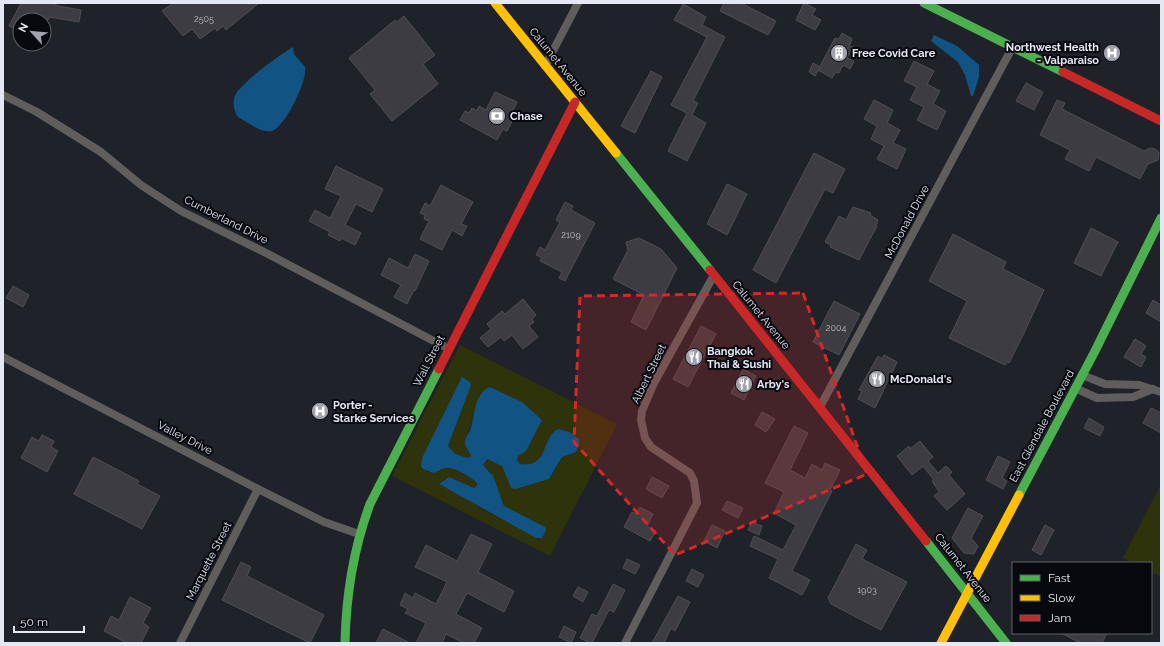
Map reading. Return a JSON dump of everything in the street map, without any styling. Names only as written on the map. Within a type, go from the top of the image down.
[{"type":"street","name":"Calumet Avenue","points":[[495,3],[968,593],[1006,643]]},
{"type":"street","points":[[545,66],[578,3]]},
{"type":"street","points":[[924,3],[1161,121]]},
{"type":"street","name":"McDonald Drive","points":[[820,408],[1012,48]]},
{"type":"street","name":"Cumberland Drive","points":[[3,95],[37,112],[101,152],[141,185],[180,211],[266,253],[449,349]]},
{"type":"street","name":"Wall Street","points":[[346,643],[345,614],[349,572],[359,534],[382,481],[574,102]]},
{"type":"street","name":"East Glendale Boulevard","points":[[942,643],[1082,375],[1161,218]]},
{"type":"street","name":"Albert Street","points":[[625,643],[697,503],[694,481],[690,473],[651,447],[645,438],[641,420],[642,411],[654,382],[714,275]]},
{"type":"street","name":"Valley Drive","points":[[3,357],[324,522],[359,534]]},
{"type":"street","points":[[1082,375],[1105,384],[1139,385],[1161,392]]},
{"type":"street","points":[[1075,388],[1097,398],[1133,397],[1153,390]]},
{"type":"street","name":"Marquette Street","points":[[180,643],[258,489]]},
{"type":"highlighted area","points":[[803,293],[867,474],[675,555],[574,442],[580,296]]},
{"type":"green space","points":[[460,345],[617,424],[550,556],[392,476]],"holes":[[[469,392],[448,446],[455,454],[468,458],[471,456],[465,444],[474,413],[522,452],[518,456],[517,460],[520,464],[527,464],[538,459],[545,450],[553,432],[576,452],[562,457],[552,476],[511,488],[502,466],[487,459],[483,465],[491,473],[504,506],[528,519],[534,520],[540,539],[478,507],[475,503],[439,484],[448,478],[474,488],[478,484],[468,477],[455,470],[447,468],[442,468],[436,473],[427,472]]]},
{"type":"green space","points":[[1161,484],[1161,577],[1152,572],[1152,562],[1131,562],[1123,558]]},
{"type":"water","points":[[934,35],[957,46],[979,65],[979,77],[973,96],[971,96],[965,75],[958,62],[931,41]]},
{"type":"water","points":[[293,47],[294,54],[305,67],[305,73],[299,92],[283,121],[272,131],[264,131],[254,127],[238,117],[234,99],[238,91],[261,70]]},
{"type":"water","points":[[462,377],[470,382],[471,385],[448,446],[455,454],[468,458],[471,456],[470,452],[465,446],[466,439],[470,431],[478,400],[481,394],[490,387],[522,402],[542,420],[526,451],[518,456],[517,460],[520,464],[529,464],[536,461],[544,451],[553,433],[558,429],[569,432],[579,439],[579,445],[576,452],[562,457],[549,479],[515,489],[511,488],[502,466],[487,459],[483,465],[493,476],[504,506],[545,527],[546,530],[542,538],[536,538],[439,484],[449,477],[474,488],[478,484],[468,476],[450,468],[434,473],[423,469],[421,466],[422,458]]},
{"type":"building","points":[[21,3],[52,3],[58,6],[81,10],[79,22],[52,18],[52,12],[16,12]]},
{"type":"building","points":[[173,3],[259,3],[226,30],[223,26],[217,31],[215,28],[200,39],[192,29],[183,36],[162,11]]},
{"type":"building","points":[[724,3],[741,3],[776,21],[768,35],[720,11]]},
{"type":"building","points":[[804,3],[816,9],[812,15],[821,20],[815,30],[796,20]]},
{"type":"building","points":[[683,4],[706,17],[702,25],[725,37],[693,101],[698,103],[692,115],[706,123],[687,161],[668,151],[687,113],[671,105],[707,37],[674,20]]},
{"type":"building","points":[[404,16],[435,55],[423,64],[438,84],[392,121],[370,94],[375,90],[349,58],[395,20],[397,22]]},
{"type":"building","points":[[12,20],[12,27],[9,26]]},
{"type":"building","name":"Free Covid Care","points":[[842,33],[852,39],[849,46],[853,47],[847,58],[854,61],[850,69],[843,65],[839,73],[836,72],[832,78],[818,70],[835,38],[839,39]]},
{"type":"building","points":[[914,61],[934,71],[927,84],[940,91],[933,104],[946,111],[937,130],[917,120],[924,107],[910,100],[917,87],[904,81]]},
{"type":"building","points":[[813,63],[820,67],[815,76],[809,72]]},
{"type":"building","points":[[651,71],[662,77],[635,133],[621,126]]},
{"type":"building","points":[[1026,83],[1043,92],[1034,110],[1016,101]]},
{"type":"building","points":[[495,92],[517,102],[511,114],[515,116],[507,131],[503,129],[497,140],[460,120],[465,111],[469,113],[472,108],[477,111],[479,106],[486,110]]},
{"type":"building","points":[[874,100],[893,110],[887,123],[900,130],[893,143],[906,149],[897,169],[877,159],[884,146],[871,139],[877,126],[864,119]]},
{"type":"building","points":[[1057,100],[1065,103],[1062,109],[1144,151],[1150,148],[1155,149],[1159,152],[1158,160],[1148,164],[1140,179],[1096,157],[1089,171],[1065,159],[1070,150],[1040,135]]},
{"type":"building","points":[[814,153],[845,169],[833,193],[825,189],[776,283],[753,270]]},
{"type":"building","points":[[336,166],[383,189],[372,212],[356,204],[345,225],[361,233],[355,245],[341,238],[340,241],[328,235],[330,232],[309,221],[315,210],[330,218],[341,196],[325,189]]},
{"type":"building","points":[[727,184],[747,194],[727,235],[707,224]]},
{"type":"building","points":[[441,185],[473,202],[461,224],[467,226],[462,236],[452,230],[442,250],[420,239],[429,221],[424,219],[425,215],[420,213],[425,203],[430,206]]},
{"type":"building","points":[[565,202],[573,206],[571,210],[595,223],[565,281],[559,278],[562,272],[540,261],[542,258],[536,255],[540,247],[545,250],[560,222],[556,220]]},
{"type":"building","points":[[853,207],[871,213],[870,215],[878,220],[877,226],[859,260],[830,247],[831,245],[825,242],[839,216],[846,220]]},
{"type":"building","points":[[1091,228],[1118,242],[1101,276],[1074,263]]},
{"type":"building","points":[[953,234],[1006,262],[1003,269],[1044,290],[1009,363],[1007,362],[1005,365],[949,338],[967,301],[929,281]]},
{"type":"building","points":[[639,238],[661,249],[677,268],[646,330],[631,322],[644,295],[613,279],[628,250],[626,242]]},
{"type":"building","points":[[415,254],[429,261],[415,291],[414,290],[407,304],[394,297],[401,285],[381,275],[389,258],[408,268]]},
{"type":"building","points":[[13,286],[29,295],[23,307],[6,298]]},
{"type":"building","points":[[523,299],[536,315],[532,319],[534,322],[529,326],[538,337],[523,349],[512,335],[504,341],[501,337],[488,347],[480,338],[491,329],[487,324],[502,311],[505,314]]},
{"type":"building","points":[[1153,300],[1161,305],[1161,322],[1146,313]]},
{"type":"building","points":[[834,301],[860,314],[839,355],[813,342]]},
{"type":"building","name":"Bangkok Thai & Sushi","points":[[701,326],[716,334],[688,387],[673,379]]},
{"type":"building","points":[[1135,339],[1146,346],[1141,354],[1146,357],[1141,367],[1124,357]]},
{"type":"building","name":"McDonald's","points":[[884,355],[897,362],[875,408],[858,399],[862,391],[859,390],[878,356],[882,359]]},
{"type":"building","name":"Arby's","points":[[743,369],[756,376],[744,400],[731,393]]},
{"type":"building","points":[[1151,408],[1161,413],[1161,433],[1143,423]]},
{"type":"building","points":[[762,412],[775,419],[766,432],[755,425]]},
{"type":"building","points":[[1089,418],[1104,427],[1100,436],[1084,428]]},
{"type":"building","points":[[794,426],[808,433],[790,470],[805,478],[812,464],[822,470],[825,463],[840,470],[830,490],[832,491],[792,571],[810,580],[802,595],[769,578],[778,559],[750,546],[754,536],[783,550],[796,525],[774,513],[784,492],[765,483]]},
{"type":"building","points":[[42,435],[54,441],[51,447],[58,451],[47,472],[21,458],[32,437],[39,441]]},
{"type":"building","points":[[920,441],[933,457],[928,461],[938,473],[946,466],[952,472],[949,475],[965,494],[947,510],[934,496],[939,492],[932,481],[934,480],[923,466],[912,475],[897,456],[909,446],[910,449]]},
{"type":"building","points":[[998,456],[1010,462],[1002,478],[1007,481],[1003,489],[986,480]]},
{"type":"building","points":[[93,457],[139,481],[137,484],[160,496],[142,529],[74,494]]},
{"type":"building","points":[[652,477],[669,486],[662,498],[646,489]]},
{"type":"building","points":[[727,501],[743,508],[738,518],[722,510]]},
{"type":"building","points":[[640,507],[653,514],[647,526],[656,531],[650,541],[624,527],[632,512],[636,514]]},
{"type":"building","points":[[968,508],[983,516],[971,538],[978,546],[974,554],[964,553],[952,538]]},
{"type":"building","points":[[752,522],[762,526],[759,535],[748,530]]},
{"type":"building","points":[[712,525],[725,531],[717,548],[704,541]]},
{"type":"building","points":[[1045,525],[1054,530],[1041,555],[1032,550]]},
{"type":"building","points":[[471,534],[492,544],[478,572],[514,591],[504,612],[467,593],[456,614],[482,628],[474,643],[464,643],[446,634],[442,643],[416,643],[426,623],[405,613],[408,609],[400,605],[405,593],[413,598],[415,593],[436,604],[447,582],[415,567],[426,545],[457,561]]},
{"type":"building","points":[[856,544],[867,550],[862,559],[907,582],[881,630],[831,604],[828,598]]},
{"type":"building","points":[[627,559],[640,565],[635,574],[623,568]]},
{"type":"building","points":[[241,562],[251,567],[247,576],[324,615],[310,643],[222,600]]},
{"type":"building","points":[[692,569],[704,575],[698,587],[686,581]]},
{"type":"building","points":[[613,584],[625,590],[614,612],[609,610],[592,643],[590,643],[580,638],[592,614],[597,616]]},
{"type":"building","points":[[578,587],[588,592],[583,602],[573,596]]},
{"type":"building","points":[[678,596],[690,602],[675,631],[671,628],[664,643],[652,643]]},
{"type":"building","points":[[130,597],[151,608],[143,623],[149,627],[141,643],[127,643],[104,631],[111,616],[119,620]]},
{"type":"building","points":[[564,626],[576,632],[571,643],[559,637]]},
{"type":"building","points":[[383,629],[410,643],[376,643]]},
{"type":"building","points":[[1063,634],[1106,634],[1102,643],[1080,643]]},
{"type":"traffic: fast","points":[[924,3],[1063,72]]},
{"type":"traffic: fast","points":[[616,153],[710,270]]},
{"type":"traffic: fast","points":[[1019,495],[1094,353],[1161,218]]},
{"type":"traffic: fast","points":[[345,643],[349,590],[355,555],[364,521],[370,504],[439,369]]},
{"type":"traffic: fast","points":[[926,541],[1006,643]]},
{"type":"traffic: slow","points":[[495,3],[616,153]]},
{"type":"traffic: slow","points":[[941,643],[1019,495]]},
{"type":"traffic: jam","points":[[1063,72],[1161,121]]},
{"type":"traffic: jam","points":[[439,369],[575,102]]},
{"type":"traffic: jam","points":[[710,270],[926,541]]},
{"type":"place","name":"Free Covid Care","points":[[839,53]]},
{"type":"place","name":"Northwest Health - Valparaiso","points":[[1112,53]]},
{"type":"place","name":"Chase","points":[[497,116]]},
{"type":"place","name":"Bangkok Thai & Sushi","points":[[694,357]]},
{"type":"place","name":"McDonald's","points":[[877,379]]},
{"type":"place","name":"Arby's","points":[[744,384]]},
{"type":"place","name":"Porter - Starke Services","points":[[320,411]]}]
